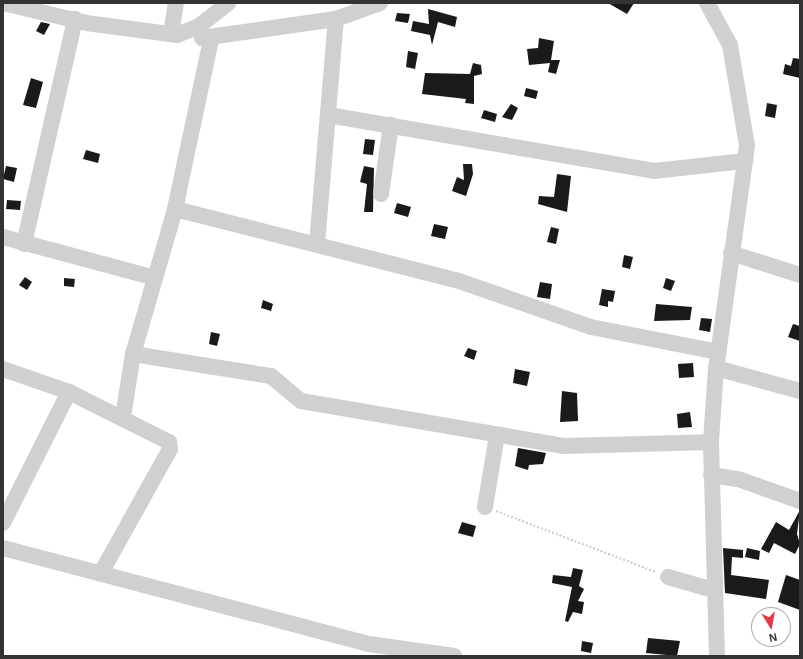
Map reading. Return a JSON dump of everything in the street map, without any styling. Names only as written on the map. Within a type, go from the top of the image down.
[{"type":"street","points":[[3,3],[65,12],[174,35],[211,39],[336,19],[380,3]]},
{"type":"street","points":[[174,35],[176,3]]},
{"type":"street","points":[[174,35],[199,26],[228,3]]},
{"type":"street","points":[[707,3],[730,44],[746,131],[745,162],[716,368],[711,475],[717,656]]},
{"type":"street","points":[[24,244],[65,12]]},
{"type":"street","points":[[317,244],[336,19]]},
{"type":"street","points":[[123,417],[133,354],[175,209],[211,39]]},
{"type":"street","points":[[328,115],[654,171],[745,162]]},
{"type":"street","points":[[381,194],[390,125]]},
{"type":"street","points":[[175,209],[456,280],[591,327],[718,352]]},
{"type":"street","points":[[3,237],[24,244],[155,278]]},
{"type":"street","points":[[731,253],[800,275]]},
{"type":"street","points":[[133,354],[272,376],[302,401],[563,446],[712,442]]},
{"type":"street","points":[[716,368],[800,391]]},
{"type":"street","points":[[3,369],[69,392],[165,438],[170,449],[101,573]]},
{"type":"street","points":[[3,522],[69,392]]},
{"type":"street","points":[[485,507],[497,435]]},
{"type":"street","points":[[711,475],[741,480],[800,501]]},
{"type":"street","points":[[3,548],[369,644],[454,656]]},
{"type":"street","points":[[668,577],[714,590]]},
{"type":"path","points":[[485,507],[668,577]]},
{"type":"building","points":[[608,3],[634,3],[627,14]]},
{"type":"building","points":[[428,9],[457,17],[455,27],[438,22],[432,45],[430,35],[411,31],[413,21],[429,24]]},
{"type":"building","points":[[397,13],[410,14],[408,23],[395,21]]},
{"type":"building","points":[[41,22],[50,24],[44,35],[36,31]]},
{"type":"building","points":[[539,38],[554,41],[551,60],[560,60],[556,74],[548,72],[550,63],[529,65],[527,49],[538,48]]},
{"type":"building","points":[[408,51],[418,53],[415,69],[406,67]]},
{"type":"building","points":[[793,58],[800,59],[800,78],[783,74],[785,64],[791,66]]},
{"type":"building","points":[[473,63],[481,65],[482,74],[474,76],[474,104],[465,103],[466,99],[422,94],[425,73],[470,74]]},
{"type":"building","points":[[31,78],[43,82],[36,108],[23,105]]},
{"type":"building","points":[[526,88],[538,91],[536,99],[524,96]]},
{"type":"building","points":[[767,103],[777,105],[775,118],[765,116]]},
{"type":"building","points":[[511,104],[518,108],[512,120],[502,117]]},
{"type":"building","points":[[484,110],[497,114],[495,122],[481,118]]},
{"type":"building","points":[[365,139],[375,140],[373,155],[363,154]]},
{"type":"building","points":[[86,150],[100,154],[98,163],[83,159]]},
{"type":"building","points":[[463,164],[472,164],[473,174],[466,196],[452,191],[457,177],[464,180]]},
{"type":"building","points":[[6,166],[17,168],[14,182],[3,179]]},
{"type":"building","points":[[364,166],[374,168],[373,212],[364,212],[367,184],[360,182]]},
{"type":"building","points":[[557,174],[571,176],[567,212],[538,204],[539,196],[554,197]]},
{"type":"building","points":[[7,200],[21,201],[20,210],[6,209]]},
{"type":"building","points":[[397,203],[411,207],[408,217],[394,213]]},
{"type":"building","points":[[434,224],[448,227],[445,239],[431,236]]},
{"type":"building","points":[[551,227],[559,229],[556,244],[547,242]]},
{"type":"building","points":[[624,255],[633,257],[630,269],[622,267]]},
{"type":"building","points":[[25,277],[32,282],[27,290],[19,285]]},
{"type":"building","points":[[64,278],[75,279],[74,287],[64,286]]},
{"type":"building","points":[[666,278],[675,281],[671,291],[663,288]]},
{"type":"building","points":[[540,282],[552,284],[550,299],[537,297]]},
{"type":"building","points":[[602,289],[615,291],[613,302],[608,301],[608,307],[599,305]]},
{"type":"building","points":[[263,300],[273,304],[271,311],[261,308]]},
{"type":"building","points":[[656,304],[692,307],[690,320],[654,321]]},
{"type":"building","points":[[701,318],[712,319],[710,332],[699,330]]},
{"type":"building","points":[[793,324],[800,326],[800,341],[788,337]]},
{"type":"building","points":[[211,332],[220,334],[217,346],[209,344]]},
{"type":"building","points":[[468,348],[477,351],[474,360],[464,356]]},
{"type":"building","points":[[693,363],[694,377],[679,378],[678,364]]},
{"type":"building","points":[[515,369],[530,372],[527,386],[513,383]]},
{"type":"building","points":[[562,391],[577,393],[578,421],[560,422]]},
{"type":"building","points":[[690,412],[692,427],[678,428],[677,414]]},
{"type":"building","points":[[518,448],[546,453],[543,464],[529,465],[528,470],[515,466]]},
{"type":"building","points":[[800,510],[797,534],[800,544],[795,554],[774,543],[769,553],[761,549],[776,522],[789,530]]},
{"type":"building","points":[[462,522],[476,526],[473,537],[458,533]]},
{"type":"building","points":[[723,548],[743,550],[743,558],[732,557],[731,575],[769,580],[766,599],[725,593]]},
{"type":"building","points":[[747,548],[760,551],[759,560],[745,557]]},
{"type":"building","points":[[573,568],[583,570],[579,586],[584,589],[578,601],[584,602],[582,614],[573,612],[568,622],[565,621],[572,587],[552,583],[553,575],[571,577]]},
{"type":"building","points":[[786,575],[800,580],[800,610],[778,602]]},
{"type":"building","points":[[648,638],[680,641],[677,656],[646,653]]},
{"type":"building","points":[[582,641],[593,643],[591,653],[581,651]]}]
